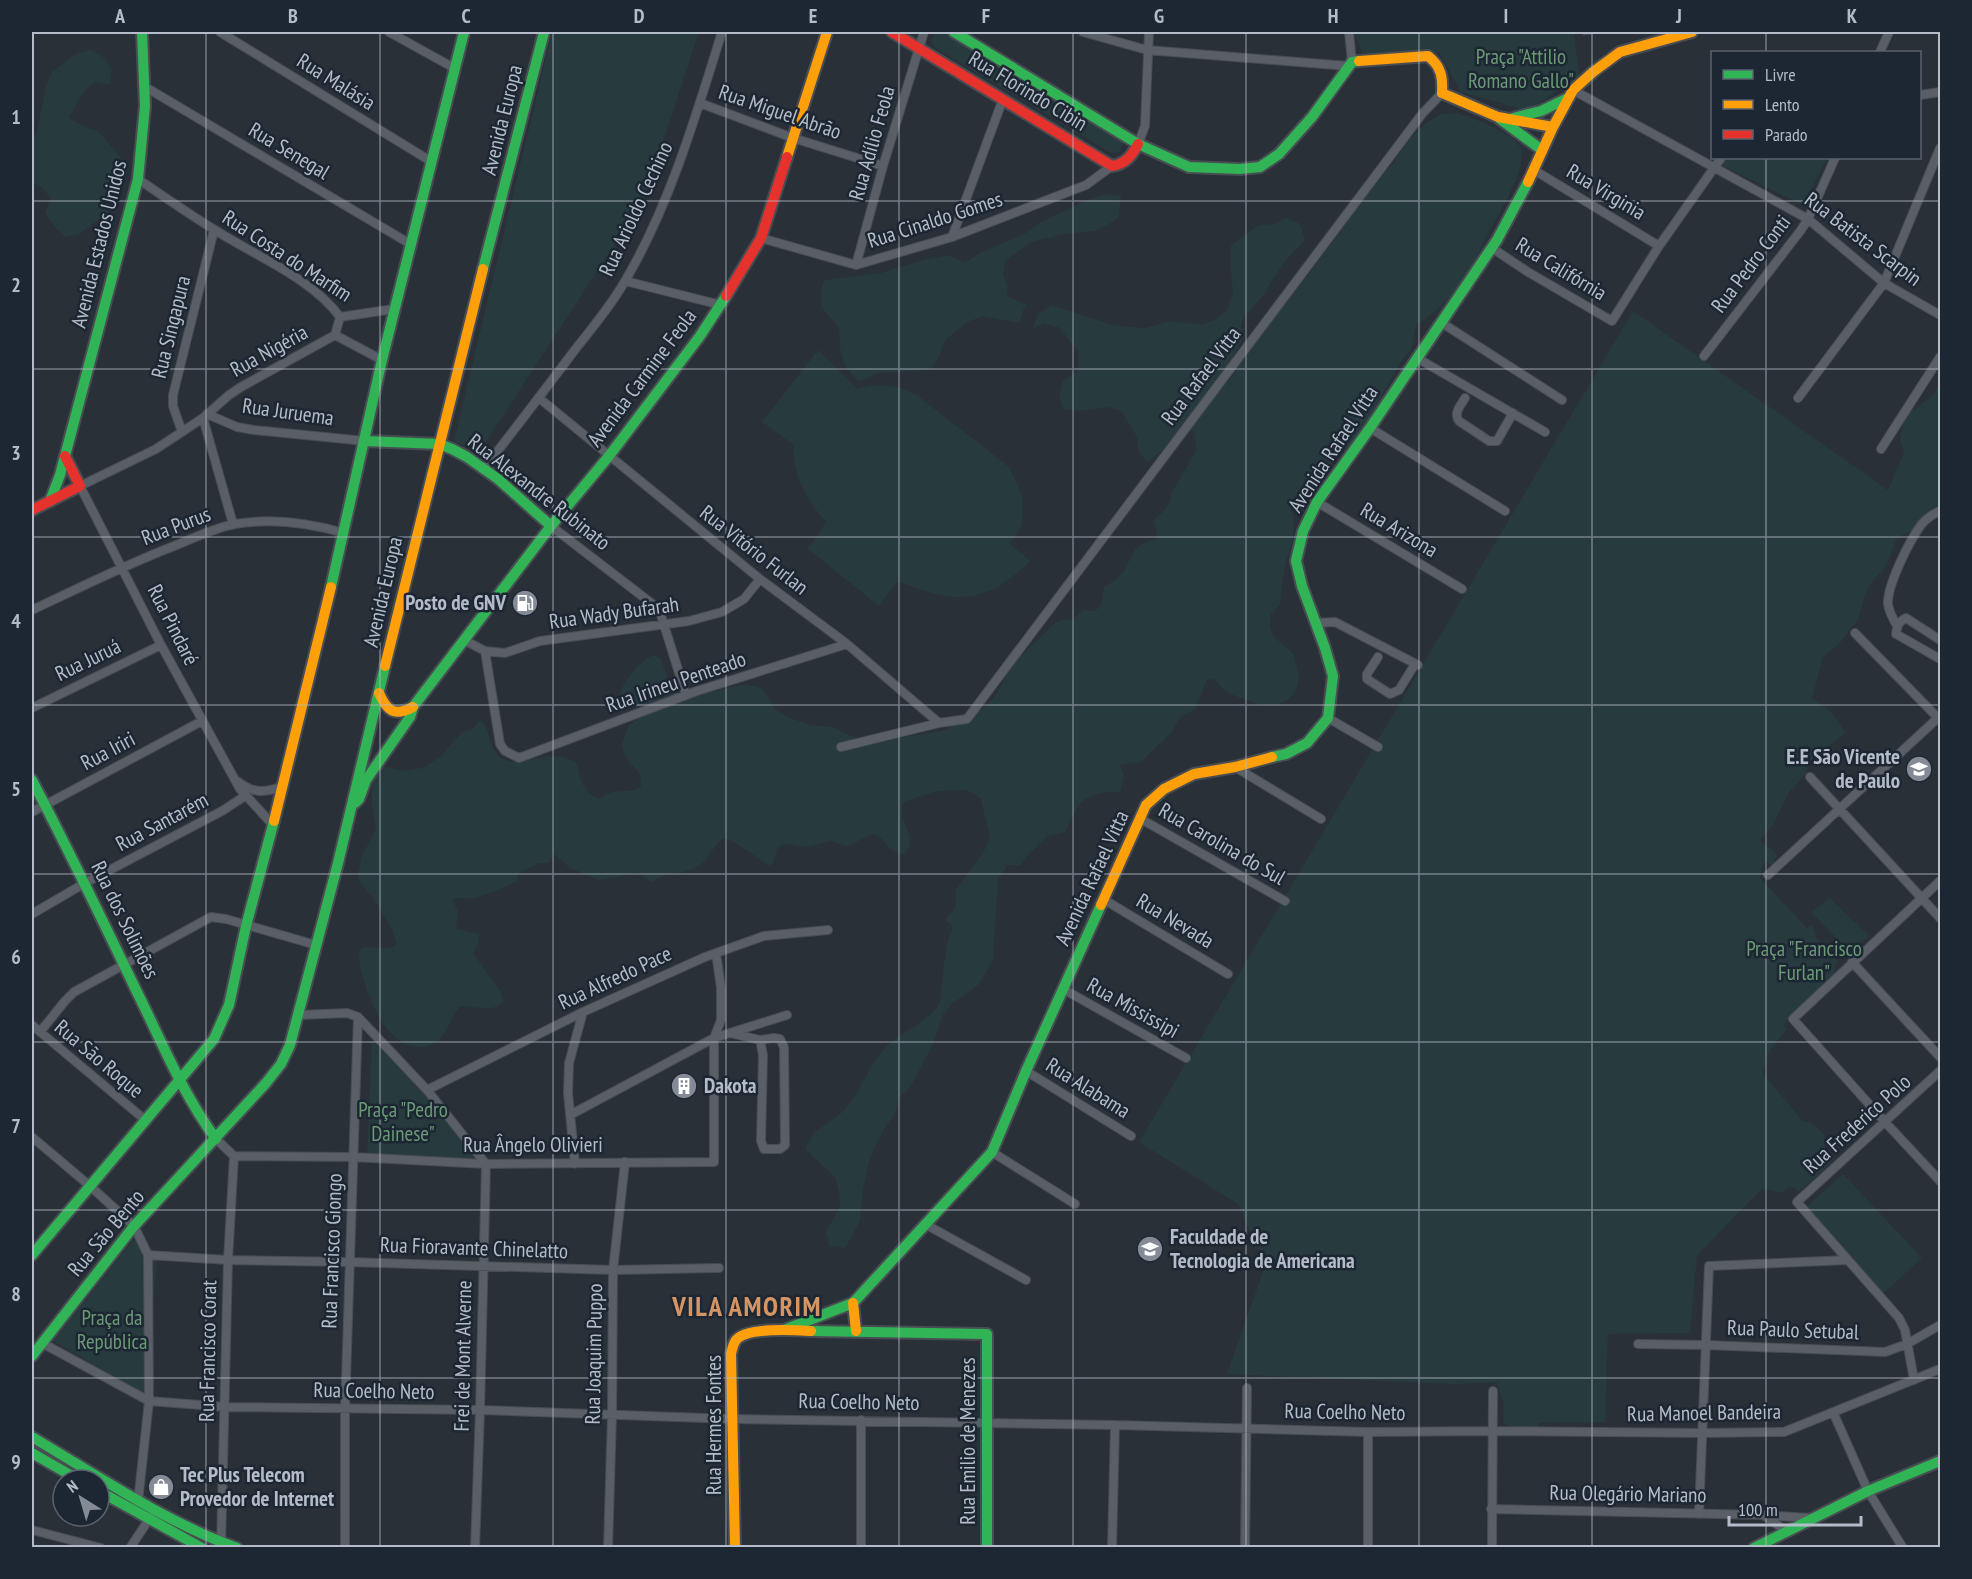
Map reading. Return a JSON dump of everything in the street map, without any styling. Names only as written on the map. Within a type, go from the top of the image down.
[{"type":"main road","points":[[180,1079],[214,1039],[229,1005],[246,926],[344,533],[394,309],[464,32]]},
{"type":"main road","name":"Avenida Europa","points":[[216,1139],[281,1064],[290,1045],[299,1015],[439,444],[544,32]]},
{"type":"main road","name":"Avenida Carmine Feola","points":[[352,806],[359,799],[366,780],[410,717],[413,707],[552,526],[609,456],[721,305],[761,238],[827,32]]},
{"type":"main road","name":"Rua Florindo Cibin","points":[[892,32],[1112,166]]},
{"type":"main road","name":"Rua Florindo Cibin","points":[[954,32],[1138,144],[1189,167],[1239,169],[1260,167],[1279,154],[1312,117],[1350,64]]},
{"type":"main road","name":"Avenida Rafael Vitta","points":[[784,1330],[853,1304],[992,1152],[1026,1071],[1146,806],[1164,789],[1194,774],[1286,754],[1307,743],[1328,718],[1333,676],[1302,586],[1296,561],[1303,531],[1317,502],[1492,248],[1571,94],[1593,72],[1620,52],[1692,32]]},
{"type":"main road","name":"Avenida Estados Unidos","points":[[50,501],[60,475],[138,179],[147,88],[142,34]]},
{"type":"main road","points":[[1350,64],[1428,56],[1437,62],[1443,79],[1442,93],[1503,118],[1553,127]]},
{"type":"main road","points":[[1503,118],[1541,111],[1571,94]]},
{"type":"main road","points":[[1503,118],[1542,150]]},
{"type":"main road","points":[[1112,166],[1119,166],[1125,162],[1134,153],[1138,144]]},
{"type":"main road","name":"Rua Alexandre Rubinato","points":[[365,441],[439,444],[449,447],[461,453],[552,526]]},
{"type":"main road","points":[[32,510],[80,486],[65,456]]},
{"type":"main road","points":[[379,693],[389,710],[404,712],[413,707]]},
{"type":"main road","name":"Rua dos Solimões","points":[[32,780],[85,883],[180,1079],[204,1123],[216,1139]]},
{"type":"main road","name":"Rua São Bento","points":[[33,1250],[180,1079]]},
{"type":"main road","name":"Rua São Bento","points":[[32,1356],[134,1226],[216,1139]]},
{"type":"main road","points":[[853,1304],[856,1331]]},
{"type":"main road","name":"Rua Hermes Fontes","points":[[735,1548],[731,1354],[735,1341],[745,1335],[784,1330],[987,1334]]},
{"type":"main road","name":"Rua Emilio de Menezes","points":[[987,1334],[989,1422],[987,1548]]},
{"type":"main road","points":[[32,1437],[221,1546],[237,1548]]},
{"type":"main road","points":[[32,1453],[59,1468]]},
{"type":"main road","points":[[1754,1548],[1868,1491],[1941,1461]]},
{"type":"main road","points":[[111,1498],[202,1548]]},
{"type":"street","name":"Rua Malásia","points":[[220,32],[432,162]]},
{"type":"street","points":[[389,32],[454,69]]},
{"type":"street","name":"Rua Arioldo Cechino","points":[[483,470],[625,281],[656,220],[678,165],[722,32]]},
{"type":"street","name":"Rua Adílio Feola","points":[[856,265],[883,166],[924,32]]},
{"type":"street","points":[[1083,32],[1148,50],[1350,64],[1349,32]]},
{"type":"street","points":[[1138,144],[1145,126],[1149,32]]},
{"type":"street","points":[[1880,51],[1889,32]]},
{"type":"street","name":"Rua Senegal","points":[[147,88],[412,245]]},
{"type":"street","points":[[1921,95],[1941,92]]},
{"type":"street","name":"Rua Rafael Vitta","points":[[939,723],[968,719],[1415,124],[1442,93]]},
{"type":"street","name":"Rua Batista Scarpin","points":[[1571,94],[1637,123],[1713,168],[1808,219],[1884,283],[1941,315]]},
{"type":"street","points":[[952,237],[1003,99]]},
{"type":"street","name":"Rua Miguel Abrão","points":[[700,103],[794,138],[883,166]]},
{"type":"street","points":[[1798,398],[1884,283],[1941,148]]},
{"type":"street","points":[[1659,246],[1720,159]]},
{"type":"street","name":"Rua Pedro Conti","points":[[1704,356],[1808,219],[1835,159]]},
{"type":"street","name":"Rua Cinaldo Gomes","points":[[761,238],[856,265],[952,237],[1086,185],[1112,166]]},
{"type":"street","name":"Rua Virginia","points":[[1534,170],[1659,246]]},
{"type":"street","name":"Rua Costa do Marfim","points":[[138,179],[214,230],[303,282],[333,306],[340,317],[394,309]]},
{"type":"street","name":"Rua Singapura","points":[[182,432],[172,406],[173,395],[214,230]]},
{"type":"street","name":"Rua Califórnia","points":[[1492,248],[1612,321],[1659,246]]},
{"type":"street","points":[[625,281],[721,305]]},
{"type":"street","name":"Rua Nigéria","points":[[80,486],[156,449],[205,416],[228,395],[335,335],[340,317]]},
{"type":"street","points":[[1442,323],[1562,400]]},
{"type":"street","points":[[335,335],[382,360]]},
{"type":"street","points":[[1881,449],[1941,357]]},
{"type":"street","points":[[1417,358],[1545,432]]},
{"type":"street","name":"Rua Vitório Furlan","points":[[539,398],[760,579],[847,644],[939,723]]},
{"type":"street","points":[[1465,398],[1456,418],[1489,441],[1497,441],[1513,413]]},
{"type":"street","points":[[205,416],[233,524]]},
{"type":"street","name":"Rua Juruema","points":[[205,416],[254,430],[365,441]]},
{"type":"street","points":[[1370,428],[1506,511]]},
{"type":"street","name":"Rua Pindaré","points":[[80,486],[202,721],[245,796],[273,825]]},
{"type":"street","name":"Rua Arizona","points":[[1317,502],[1462,589]]},
{"type":"street","points":[[1941,511],[1922,523],[1909,545],[1890,590],[1888,605],[1896,630],[1941,659]]},
{"type":"street","name":"Rua Purus","points":[[32,610],[122,566],[233,524],[276,522],[310,525],[344,533]]},
{"type":"street","name":"Rua Alexandre Rubinato","points":[[552,526],[659,609],[686,695]]},
{"type":"street","name":"Rua Wady Bufarah","points":[[485,651],[505,652],[540,641],[689,621],[722,612],[744,599],[760,579]]},
{"type":"street","points":[[1896,630],[1900,621],[1906,618],[1941,640]]},
{"type":"street","points":[[1316,623],[1335,622],[1417,664],[1399,690],[1390,694],[1367,679],[1367,674],[1378,657]]},
{"type":"street","points":[[1768,875],[1940,717],[1855,633]]},
{"type":"street","points":[[464,640],[485,651]]},
{"type":"street","name":"Rua Irineu Penteado","points":[[485,651],[500,744],[505,751],[519,758],[686,695],[847,644]]},
{"type":"street","name":"Rua Juruá","points":[[32,708],[161,645]]},
{"type":"street","points":[[1328,718],[1378,747]]},
{"type":"street","name":"Rua Iriri","points":[[32,812],[202,721]]},
{"type":"street","points":[[841,747],[939,723]]},
{"type":"street","points":[[1234,767],[1322,819]]},
{"type":"street","points":[[1810,777],[1941,918]]},
{"type":"street","points":[[236,780],[252,791],[260,792],[281,788]]},
{"type":"street","name":"Rua Santarém","points":[[32,914],[85,883],[222,811],[245,796]]},
{"type":"street","name":"Rua Carolina do Sul","points":[[1141,819],[1285,901]]},
{"type":"street","points":[[1941,880],[1793,1019],[1941,1181]]},
{"type":"street","name":"Rua Nevada","points":[[1103,899],[1228,974]]},
{"type":"street","points":[[40,1032],[75,992],[211,917],[316,945]]},
{"type":"street","name":"Rua Alfredo Pace","points":[[427,1090],[583,1012],[716,953],[764,936],[828,930]]},
{"type":"street","points":[[714,1038],[721,1020],[721,988],[716,953]]},
{"type":"street","points":[[1852,962],[1941,1057]]},
{"type":"street","name":"Rua Mississipi","points":[[1063,989],[1186,1058]]},
{"type":"street","points":[[575,1164],[570,1115],[569,1063],[583,1012]]},
{"type":"street","points":[[299,1015],[348,1013],[358,1017],[427,1090],[486,1164]]},
{"type":"street","points":[[570,1115],[714,1038],[787,1015]]},
{"type":"street","name":"Rua Francisco Giongo","points":[[345,1548],[345,1409],[358,1017]]},
{"type":"street","name":"Rua São Roque","points":[[32,1026],[144,1119]]},
{"type":"street","points":[[730,1033],[760,1040],[780,1039],[784,1047],[785,1145],[780,1149],[764,1149],[761,1141],[763,1055],[760,1040]]},
{"type":"street","name":"Rua Ângelo Olivieri","points":[[234,1156],[353,1157],[486,1164],[714,1162],[714,1038]]},
{"type":"street","name":"Rua Alabama","points":[[1026,1071],[1131,1136]]},
{"type":"street","name":"Rua Frederico Polo","points":[[1848,1260],[1797,1202],[1941,1071]]},
{"type":"street","points":[[32,1137],[134,1226],[148,1255],[149,1401],[139,1500],[135,1512]]},
{"type":"street","points":[[216,1139],[234,1156]]},
{"type":"street","points":[[992,1152],[1075,1204]]},
{"type":"street","name":"Rua Francisco Corat","points":[[221,1546],[228,1260],[234,1156]]},
{"type":"street","name":"Rua Joaquim Puppo","points":[[608,1548],[613,1270],[625,1162]]},
{"type":"street","name":"Frei de Mont Alverne","points":[[475,1548],[486,1164]]},
{"type":"street","points":[[925,1224],[1026,1280]]},
{"type":"street","name":"Rua Fioravante Chinelatto","points":[[148,1255],[228,1260],[613,1270],[718,1268]]},
{"type":"street","points":[[1699,1514],[1709,1266],[1848,1260],[1899,1318],[1914,1380]]},
{"type":"street","points":[[1939,1327],[1941,1338]]},
{"type":"street","name":"Rua Paulo Setubal","points":[[1638,1344],[1885,1352],[1907,1344],[1939,1327]]},
{"type":"street","points":[[42,1343],[149,1401]]},
{"type":"street","name":"Rua Manoel Bandeira","points":[[1493,1431],[1784,1432],[1941,1369]]},
{"type":"street","points":[[1245,1548],[1247,1389]]},
{"type":"street","points":[[1492,1548],[1493,1391]]},
{"type":"street","name":"Rua Coelho Neto","points":[[149,1401],[226,1407],[480,1410],[732,1419],[989,1422],[1368,1432],[1493,1431]]},
{"type":"street","points":[[1833,1412],[1868,1491],[1903,1548]]},
{"type":"street","points":[[861,1420],[861,1548]]},
{"type":"street","points":[[1112,1548],[1115,1425]]},
{"type":"street","points":[[1368,1432],[1368,1548]]},
{"type":"street","points":[[130,1548],[156,1509]]},
{"type":"street","name":"Rua Olegário Mariano","points":[[1491,1509],[1764,1515],[1812,1519]]},
{"type":"street","points":[[1764,1515],[1786,1531]]},
{"type":"street","points":[[32,1530],[101,1548]]},
{"type":"green space","points":[[552,32],[699,32],[644,199],[478,454],[454,441]]},
{"type":"green space","points":[[936,32],[944,32],[1120,139],[1121,149],[1111,153],[935,48],[931,40]]},
{"type":"green space","name":"Praça \"Attilio Romano Gallo\"","points":[[1354,32],[1574,32],[1579,75],[1529,111],[1461,92],[1439,52],[1363,55]]},
{"type":"green space","points":[[91,50],[103,57],[112,70],[110,85],[95,82],[83,92],[69,118],[99,132],[121,158],[122,190],[116,204],[105,215],[79,234],[65,237],[45,213],[51,199],[42,187],[32,182],[32,144],[37,131],[46,86],[52,72],[77,53]]},
{"type":"green space","points":[[1457,113],[1492,127],[1517,142],[1522,156],[1520,166],[1511,191],[1467,275],[1441,306],[1416,325],[1411,349],[1352,443],[1314,484],[1303,489],[1299,500],[1291,502],[1293,540],[1285,565],[1280,604],[1270,615],[1270,626],[1273,636],[1294,654],[1299,679],[1295,693],[1277,705],[1262,705],[1235,696],[1215,680],[1207,679],[1195,710],[1180,717],[1172,732],[1141,762],[1120,765],[1124,776],[1120,792],[1090,796],[1079,806],[1065,832],[1048,836],[1020,865],[1008,865],[998,880],[993,961],[978,985],[952,1004],[943,1014],[933,1044],[911,1086],[900,1097],[894,1115],[884,1129],[870,1158],[863,1189],[860,1221],[845,1248],[830,1246],[826,1232],[840,1206],[835,1177],[806,1150],[814,1133],[846,1108],[882,1051],[930,1015],[940,1003],[946,950],[953,928],[946,918],[956,908],[956,890],[984,851],[990,838],[981,799],[967,790],[937,791],[904,802],[902,812],[910,844],[904,854],[894,851],[873,834],[847,846],[831,841],[806,847],[781,845],[777,849],[774,862],[769,866],[742,847],[724,838],[698,866],[685,872],[663,876],[651,882],[639,873],[599,880],[570,868],[554,854],[548,863],[538,863],[519,873],[518,880],[511,884],[475,898],[455,898],[453,901],[458,912],[456,929],[479,934],[479,941],[473,953],[501,992],[504,1001],[500,1005],[489,1008],[460,1006],[439,1040],[428,1046],[415,1047],[403,1043],[385,1026],[371,1002],[359,957],[359,950],[363,947],[391,948],[396,943],[393,931],[358,877],[361,858],[376,829],[372,807],[372,772],[381,766],[406,771],[425,767],[441,756],[462,732],[472,730],[480,720],[486,728],[496,753],[508,761],[517,762],[547,757],[567,759],[577,764],[583,785],[589,793],[599,799],[612,792],[636,790],[641,786],[640,774],[625,757],[622,745],[628,727],[643,714],[648,706],[646,704],[631,706],[623,703],[620,696],[627,679],[635,669],[653,655],[660,658],[669,680],[682,691],[711,692],[740,685],[755,686],[763,690],[775,709],[787,717],[811,725],[832,727],[862,739],[886,739],[943,731],[965,720],[986,706],[997,694],[1013,663],[1055,623],[1061,620],[1072,620],[1083,610],[1094,611],[1101,606],[1104,587],[1122,574],[1140,545],[1157,539],[1154,520],[1168,505],[1171,494],[1197,449],[1194,431],[1178,433],[1161,452],[1148,462],[1139,453],[1137,437],[1122,412],[1108,407],[1079,411],[1064,409],[1059,397],[1063,381],[1078,370],[1079,353],[1060,328],[1044,323],[1032,329],[1038,315],[1051,305],[1113,325],[1145,328],[1172,321],[1202,325],[1214,320],[1227,310],[1233,293],[1231,245],[1259,225],[1274,224],[1286,218],[1300,224],[1305,240],[1285,261],[1262,297],[1244,317],[1241,325],[1241,341],[1212,399],[1231,378],[1410,138],[1425,124],[1441,114]]},
{"type":"green space","points":[[1722,159],[1826,159],[1803,205],[1719,164]]},
{"type":"green space","points":[[1106,194],[1121,196],[1119,217],[1106,226],[1094,231],[1064,234],[1031,242],[1005,261],[1003,275],[1008,287],[1007,296],[1027,305],[1018,323],[983,316],[968,322],[946,339],[936,363],[929,370],[879,373],[858,382],[844,364],[839,328],[822,308],[821,296],[823,283],[826,280],[881,273],[923,260],[949,255],[965,263],[980,253],[1024,234],[1039,223]]},
{"type":"green space","name":"Praça \"Francisco Furlan\"","points":[[1633,311],[1888,490],[1904,453],[1900,440],[1904,419],[1934,395],[1940,381],[1940,515],[1897,538],[1886,566],[1871,583],[1866,593],[1857,621],[1840,643],[1823,657],[1812,698],[1832,713],[1845,733],[1816,754],[1808,765],[1806,773],[1788,794],[1773,825],[1760,840],[1777,855],[1773,864],[1767,861],[1763,865],[1760,878],[1807,928],[1812,925],[1817,939],[1838,961],[1835,964],[1835,977],[1811,1004],[1791,1016],[1784,1025],[1787,1029],[1768,1053],[1763,1074],[1803,1121],[1811,1123],[1824,1134],[1825,1149],[1834,1159],[1798,1192],[1794,1187],[1788,1187],[1782,1193],[1762,1189],[1697,1255],[1690,1333],[1608,1334],[1605,1422],[1539,1423],[1536,1430],[1514,1428],[1504,1424],[1503,1403],[1497,1382],[1455,1384],[1227,1374],[1265,1266],[1238,1204],[1139,1142]]},
{"type":"green space","points":[[818,350],[857,389],[883,385],[901,388],[918,396],[1008,466],[1023,499],[1022,525],[1010,544],[1030,561],[999,586],[984,593],[968,596],[953,597],[936,594],[898,581],[879,606],[808,549],[826,522],[802,486],[795,466],[793,444],[762,422]]},
{"type":"green space","points":[[1830,898],[1869,936],[1849,951],[1811,912]]},
{"type":"green space","name":"Praça \"Pedro Dainese\"","points":[[372,1040],[455,1126],[479,1161],[367,1156]]},
{"type":"green space","points":[[1843,1174],[1922,1258],[1882,1295],[1805,1208]]},
{"type":"green space","name":"Praça da República","points":[[141,1231],[157,1258],[146,1395],[53,1341]]},
{"type":"waterway","points":[[1584,34],[1596,32]]},
{"type":"traffic: fast","points":[[50,501],[60,475],[138,179],[145,106],[142,32]]},
{"type":"traffic: fast","points":[[331,587],[382,360],[464,32]]},
{"type":"traffic: fast","points":[[483,269],[544,32]]},
{"type":"traffic: fast","points":[[954,32],[1138,144],[1189,167],[1240,169],[1260,167],[1279,154],[1312,117],[1352,62],[1359,61]]},
{"type":"traffic: fast","points":[[1513,118],[1541,111],[1568,98]]},
{"type":"traffic: fast","points":[[1500,119],[1542,150]]},
{"type":"traffic: fast","points":[[1272,757],[1286,754],[1307,743],[1328,718],[1333,676],[1302,586],[1296,561],[1303,531],[1317,502],[1497,240],[1528,182]]},
{"type":"traffic: fast","points":[[355,803],[359,799],[366,780],[410,717],[413,707],[551,526],[609,456],[700,336],[726,296]]},
{"type":"traffic: fast","points":[[365,441],[439,444],[452,449],[498,479],[551,526]]},
{"type":"traffic: fast","points":[[32,1356],[134,1226],[281,1064],[290,1045],[338,863],[385,666]]},
{"type":"traffic: fast","points":[[32,780],[173,1066],[216,1139]]},
{"type":"traffic: fast","points":[[32,1255],[214,1039],[229,1005],[246,926],[274,821]]},
{"type":"traffic: fast","points":[[784,1330],[853,1303],[992,1152],[1101,905]]},
{"type":"traffic: fast","points":[[811,1331],[987,1334],[987,1548]]},
{"type":"traffic: fast","points":[[32,1437],[158,1512],[237,1548]]},
{"type":"traffic: fast","points":[[32,1453],[58,1468]]},
{"type":"traffic: fast","points":[[1754,1548],[1868,1491],[1940,1461]]},
{"type":"traffic: fast","points":[[111,1498],[202,1548]]},
{"type":"traffic: slow","points":[[787,157],[827,32]]},
{"type":"traffic: slow","points":[[1528,182],[1573,90],[1620,52],[1692,32]]},
{"type":"traffic: slow","points":[[1359,61],[1428,56],[1440,72],[1442,93],[1498,117],[1553,127]]},
{"type":"traffic: slow","points":[[385,666],[483,269]]},
{"type":"traffic: slow","points":[[274,821],[331,587]]},
{"type":"traffic: slow","points":[[379,693],[388,708],[396,712],[413,707]]},
{"type":"traffic: slow","points":[[1101,905],[1146,805],[1164,789],[1194,774],[1235,767],[1272,757]]},
{"type":"traffic: slow","points":[[853,1303],[856,1331]]},
{"type":"traffic: slow","points":[[735,1548],[731,1354],[733,1345],[742,1336],[760,1331],[811,1331]]},
{"type":"traffic: jam","points":[[892,32],[1112,166],[1128,159],[1138,144]]},
{"type":"traffic: jam","points":[[726,296],[761,238],[787,157]]},
{"type":"traffic: jam","points":[[32,510],[80,486],[65,456]]},
{"type":"place","name":"Posto de GNV","points":[[525,603]]},
{"type":"place","name":"E.E São Vicente de Paulo","points":[[1919,769]]},
{"type":"place","name":"Dakota","points":[[684,1086]]},
{"type":"place","name":"Faculdade de Tecnologia de Americana","points":[[1150,1249]]},
{"type":"place","name":"Tec Plus Telecom Provedor de Internet","points":[[161,1487]]},
{"type":"district","name":"VILA AMORIM","points":[[747,1307]]}]
